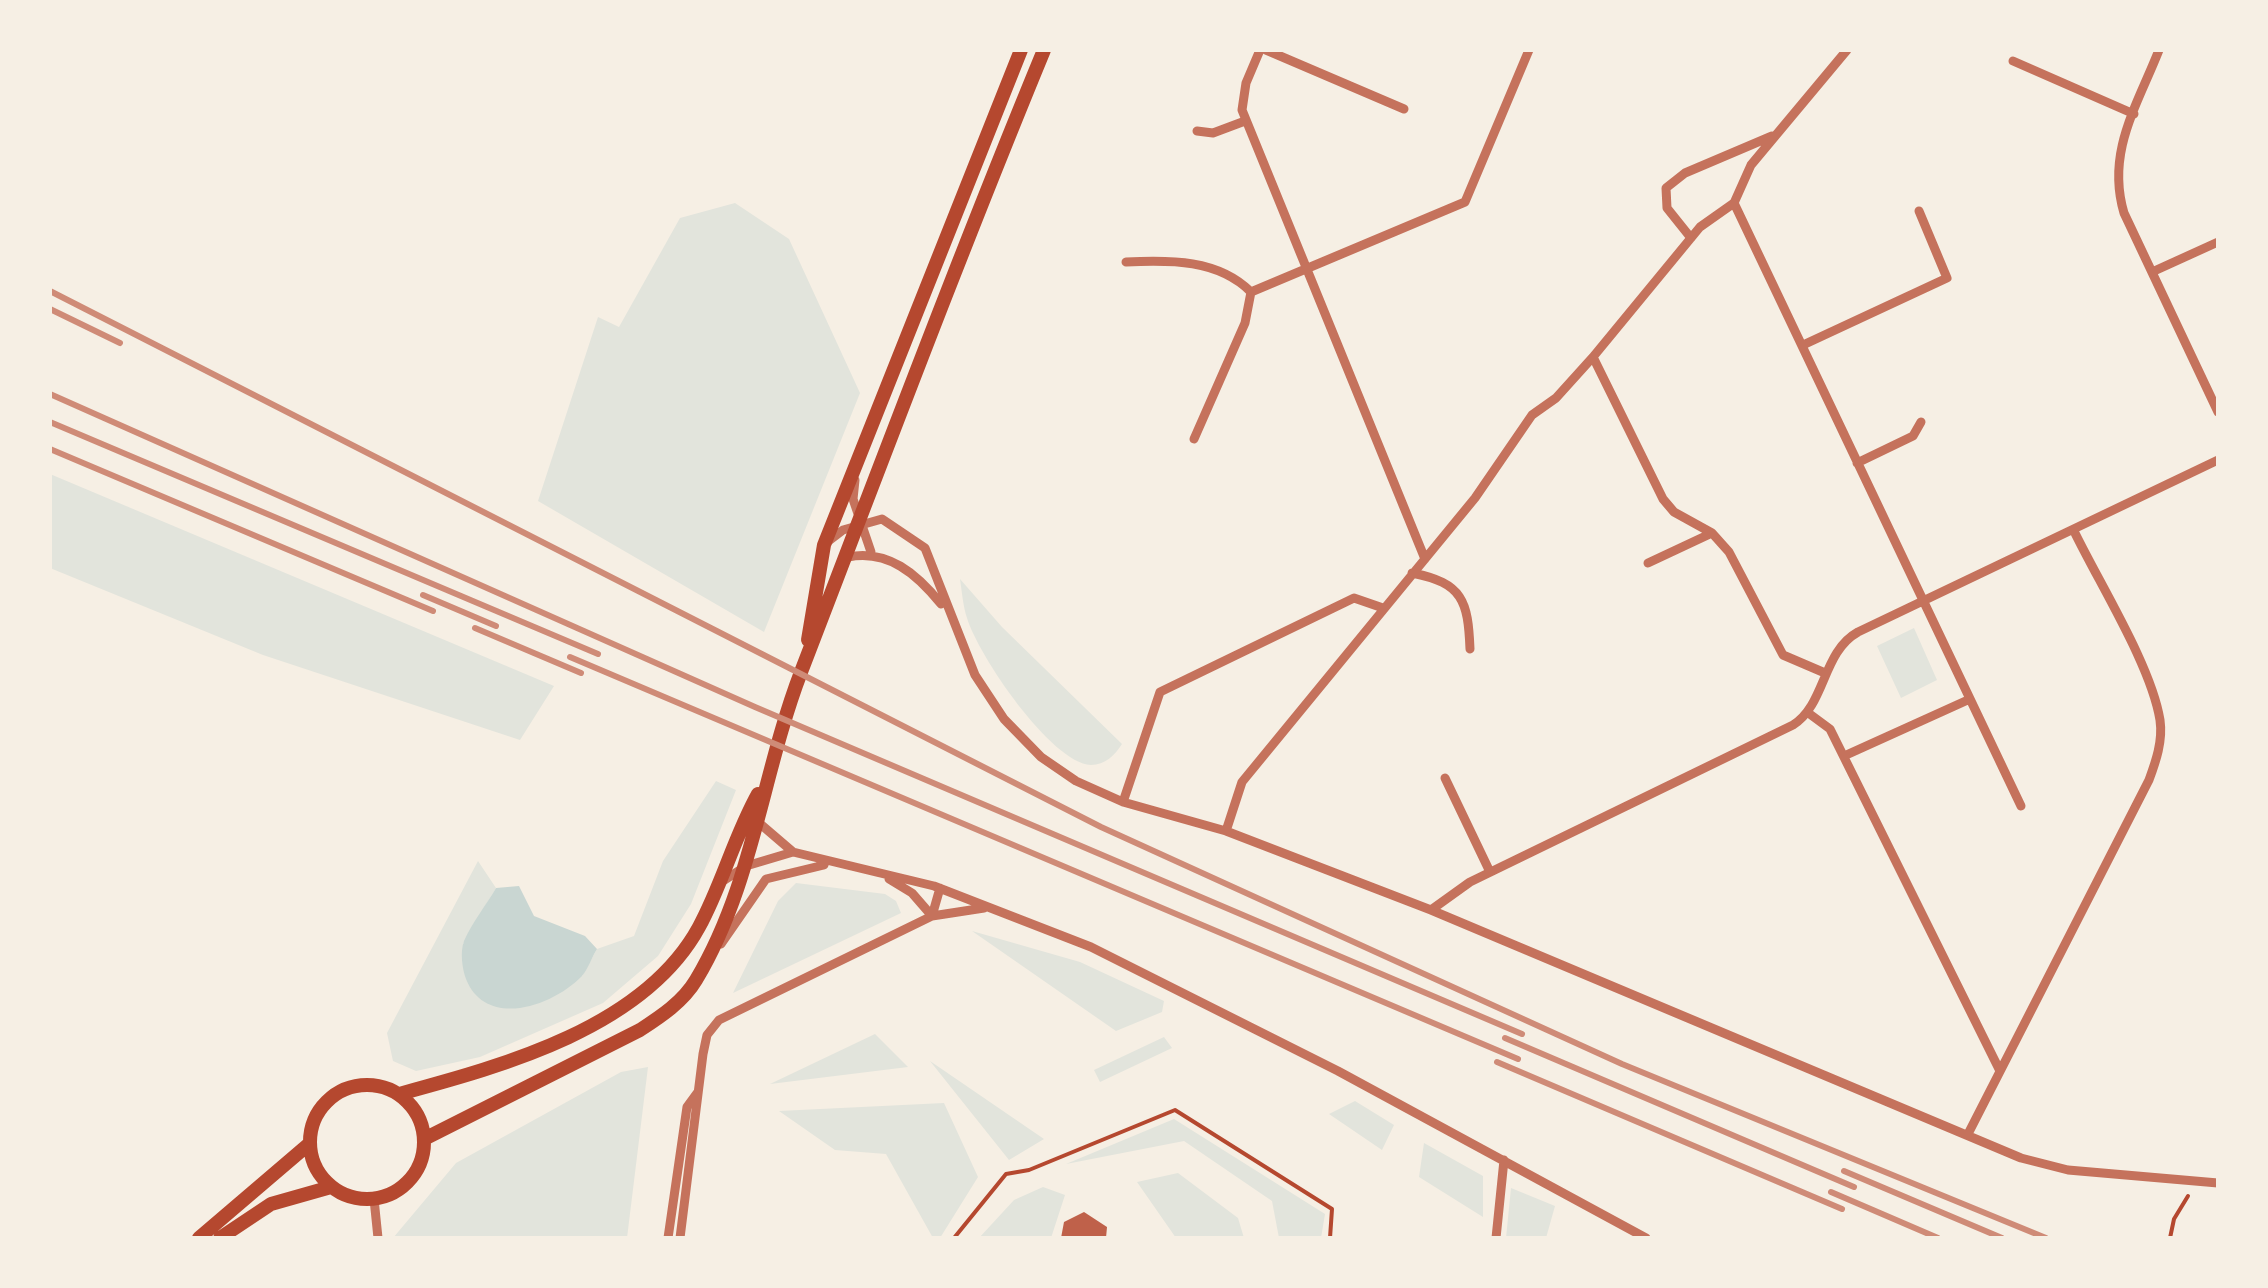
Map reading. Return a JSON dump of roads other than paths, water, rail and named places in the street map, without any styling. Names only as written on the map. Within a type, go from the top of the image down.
[{"type":"main road","points":[[804,666],[824,545],[1021,50]]},
{"type":"main road","points":[[424,1139],[640,1030],[694,984],[736,898],[758,822],[768,766],[804,666],[848,557],[914,371],[1044,50]]},
{"type":"main road","points":[[199,1238],[309,1144],[318,1111],[344,1089],[372,1085],[399,1094],[482,1071],[615,1014],[653,988],[700,926],[734,836],[764,784]]},
{"type":"main road","points":[[309,1144],[320,1175],[344,1195],[374,1199],[405,1185],[416,1172],[424,1139],[420,1122],[399,1094]]},
{"type":"main road","points":[[220,1238],[271,1204],[331,1187]]},
{"type":"street","points":[[1404,109],[1263,50],[1246,82],[1242,110],[1425,559]]},
{"type":"street","points":[[1251,292],[1465,202],[1529,50]]},
{"type":"street","points":[[1226,831],[1242,782],[1504,461],[1532,416],[1556,398],[1594,357],[1690,238],[1734,203],[1742,179],[1847,50]]},
{"type":"street","points":[[2159,50],[2116,157],[2115,183],[2218,412]]},
{"type":"street","points":[[2012,61],[2134,114]]},
{"type":"street","points":[[1197,131],[1212,133],[1245,121]]},
{"type":"street","points":[[1690,238],[1667,208],[1666,188],[1685,174],[1775,135]]},
{"type":"street","points":[[1734,203],[2021,806]]},
{"type":"street","points":[[1803,345],[1947,278],[1919,211]]},
{"type":"street","points":[[2152,272],[2218,242]]},
{"type":"street","points":[[1126,262],[1208,267],[1239,280],[1251,292]]},
{"type":"street","points":[[1194,439],[1246,323],[1251,292]]},
{"type":"street","points":[[1594,357],[1663,500],[1674,512],[1712,533],[1729,552],[1776,647],[1791,660],[1825,673]]},
{"type":"street","points":[[1858,464],[1913,436],[1921,422]]},
{"type":"street","points":[[858,457],[853,500],[871,552]]},
{"type":"street","points":[[1430,910],[1490,872],[1793,726],[1807,712],[1846,639],[2218,460]]},
{"type":"street","points":[[824,545],[860,523],[882,518],[925,548],[975,675],[1004,719],[1041,756],[1076,781],[1123,802],[1226,831],[1430,910],[1969,1132],[2021,1158],[2068,1170],[2218,1183]]},
{"type":"street","points":[[1969,1132],[2149,780],[2159,750],[2160,722],[2150,686],[2074,531]]},
{"type":"street","points":[[1648,563],[1712,533]]},
{"type":"street","points":[[848,557],[871,552],[903,567],[947,611]]},
{"type":"street","points":[[1412,573],[1437,578],[1462,599],[1468,614],[1470,649]]},
{"type":"street","points":[[1123,802],[1160,692],[1354,598],[1383,608]]},
{"type":"street","points":[[1844,756],[1970,699]]},
{"type":"street","points":[[1807,712],[1830,730],[1844,756],[1999,1069]]},
{"type":"street","points":[[1445,778],[1490,872]]},
{"type":"street","points":[[758,822],[794,852],[940,888],[1091,946],[1646,1238]]},
{"type":"street","points":[[716,887],[746,866],[794,852]]},
{"type":"street","points":[[694,984],[766,879],[797,868],[832,864]]},
{"type":"street","points":[[878,873],[912,893],[932,916]]},
{"type":"street","points":[[932,916],[940,888]]},
{"type":"street","points":[[680,1238],[698,1092],[708,1035],[718,1020],[932,916],[987,908]]},
{"type":"street","points":[[668,1238],[686,1107],[698,1092]]},
{"type":"street","points":[[1496,1238],[1504,1160]]},
{"type":"street","points":[[374,1199],[378,1238]]},
{"type":"railway","points":[[50,291],[1101,827],[1622,1064],[2046,1238]]},
{"type":"railway","points":[[50,309],[120,343]]},
{"type":"railway","points":[[50,394],[755,707],[1522,1034]]},
{"type":"railway","points":[[50,422],[598,654]]},
{"type":"railway","points":[[50,449],[433,611]]},
{"type":"railway","points":[[423,595],[496,626]]},
{"type":"railway","points":[[475,628],[581,673]]},
{"type":"railway","points":[[570,657],[1518,1059]]},
{"type":"railway","points":[[1505,1038],[1854,1187]]},
{"type":"railway","points":[[1497,1062],[1842,1209]]},
{"type":"railway","points":[[1844,1171],[2002,1238]]},
{"type":"railway","points":[[1831,1192],[1938,1238]]}]
